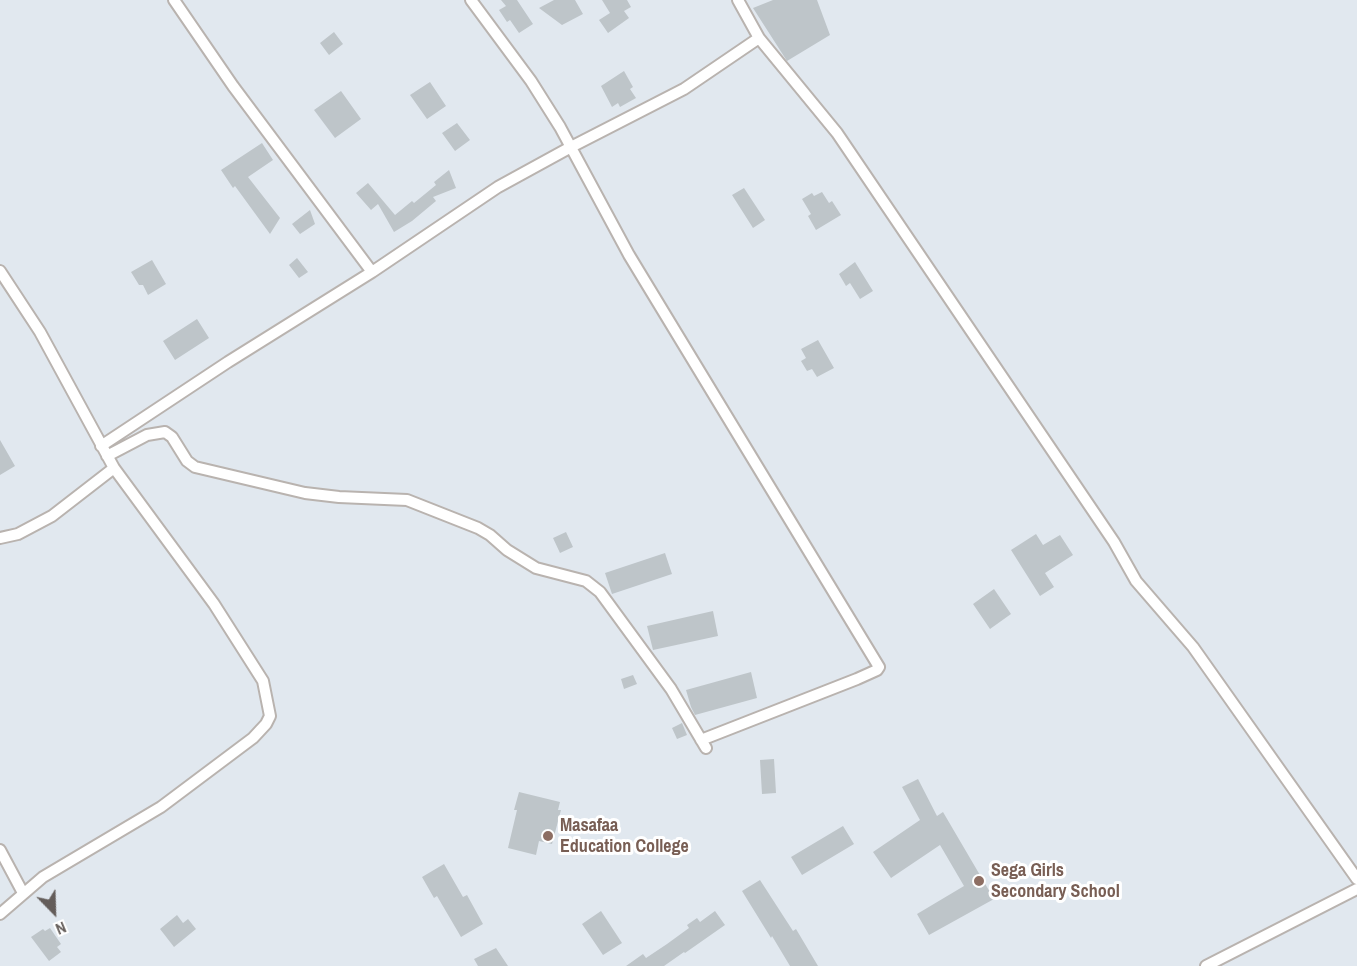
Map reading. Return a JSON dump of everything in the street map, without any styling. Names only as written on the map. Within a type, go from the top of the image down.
[{"type":"street","points":[[174,0],[281,151],[372,272]]},
{"type":"street","points":[[107,456],[147,435],[165,432],[172,437],[187,461],[195,467],[304,493],[407,500],[478,528],[536,568],[586,581],[600,592],[671,688],[704,744],[878,669],[879,667],[629,255],[571,147],[531,81],[471,0]]},
{"type":"street","points":[[738,0],[759,38],[837,133],[1114,542],[1136,581],[1193,646],[1357,879]]},
{"type":"street","points":[[101,446],[228,362],[372,272],[498,187],[684,89],[759,38]]},
{"type":"street","points":[[0,271],[40,332],[114,468],[179,554],[263,681],[270,716],[253,738],[161,807],[43,877],[0,914]]},
{"type":"street","points":[[0,537],[18,534],[52,516],[114,468]]},
{"type":"street","points":[[0,850],[23,893]]},
{"type":"street","points":[[1206,966],[1357,889]]},
{"type":"building","points":[[501,0],[517,0],[533,24],[519,33],[510,20],[507,22],[499,10],[506,6]]},
{"type":"building","points":[[554,0],[575,0],[583,14],[562,25],[539,8]]},
{"type":"building","points":[[602,0],[627,0],[631,7],[624,11],[629,18],[608,33],[599,20],[610,13]]},
{"type":"building","points":[[773,0],[817,0],[830,35],[787,61],[753,8]]},
{"type":"building","points":[[334,32],[343,44],[329,55],[320,43]]},
{"type":"building","points":[[624,71],[633,87],[630,89],[636,98],[620,107],[618,103],[612,107],[601,86]]},
{"type":"building","points":[[430,82],[446,106],[427,119],[410,95]]},
{"type":"building","points":[[341,91],[361,119],[335,138],[314,110]]},
{"type":"building","points":[[457,123],[470,140],[455,151],[442,133]]},
{"type":"building","points":[[262,143],[273,160],[248,177],[280,218],[270,234],[221,170]]},
{"type":"building","points":[[449,170],[456,188],[433,197],[436,201],[412,221],[394,232],[378,204],[371,210],[356,193],[368,183],[395,215],[436,185],[434,182]]},
{"type":"building","points":[[744,188],[765,220],[753,228],[732,195]]},
{"type":"building","points":[[822,192],[829,203],[832,201],[841,215],[816,230],[808,216],[811,214],[802,199],[812,193],[814,196]]},
{"type":"building","points":[[310,210],[315,224],[300,234],[292,224]]},
{"type":"building","points":[[297,258],[308,272],[299,278],[289,265]]},
{"type":"building","points":[[152,260],[166,284],[148,295],[143,285],[139,285],[131,272]]},
{"type":"building","points":[[855,262],[873,291],[860,299],[850,283],[846,286],[839,274]]},
{"type":"building","points":[[197,319],[209,338],[175,360],[163,341]]},
{"type":"building","points":[[818,340],[834,368],[817,377],[812,369],[807,371],[801,361],[806,358],[801,349]]},
{"type":"building","points":[[0,440],[15,466],[0,475]]},
{"type":"building","points":[[566,532],[573,547],[560,553],[553,538]]},
{"type":"building","points":[[1036,534],[1043,545],[1060,535],[1073,555],[1045,573],[1054,587],[1040,596],[1011,550]]},
{"type":"building","points":[[665,553],[672,574],[612,594],[605,573]]},
{"type":"building","points":[[994,589],[1011,614],[990,629],[973,604]]},
{"type":"building","points":[[713,611],[718,636],[653,650],[647,626]]},
{"type":"building","points":[[751,672],[757,698],[695,715],[686,690]]},
{"type":"building","points":[[633,675],[637,684],[624,689],[621,679]]},
{"type":"building","points":[[682,723],[687,735],[677,739],[672,728]]},
{"type":"building","points":[[774,759],[776,793],[762,794],[760,760]]},
{"type":"building","points":[[918,779],[937,816],[943,812],[994,899],[929,935],[917,914],[964,886],[940,845],[891,878],[873,852],[920,820],[902,787]]},
{"type":"building","points":[[519,792],[560,802],[558,810],[561,810],[552,844],[539,841],[536,855],[508,848]]},
{"type":"building","points":[[843,826],[854,844],[802,875],[791,857]]},
{"type":"building","points":[[444,864],[463,897],[467,895],[483,924],[461,937],[437,896],[434,898],[422,877]]},
{"type":"building","points":[[760,880],[793,931],[796,929],[818,966],[790,966],[772,936],[771,938],[742,891]]},
{"type":"building","points":[[601,911],[622,943],[603,955],[582,924]]},
{"type":"building","points":[[715,911],[725,925],[664,966],[626,966],[643,954],[646,958],[689,928],[687,925],[697,918],[700,922]]},
{"type":"building","points":[[177,915],[183,923],[188,919],[196,929],[174,947],[160,929]]},
{"type":"building","points":[[50,928],[61,944],[57,947],[61,952],[49,961],[31,937],[43,929],[45,931]]},
{"type":"building","points":[[496,948],[508,966],[478,966],[474,959]]},
{"type":"place","name":"Masafaa Education College","points":[[548,836]]},
{"type":"place","name":"Sega Girls Secondary School","points":[[979,881]]}]
